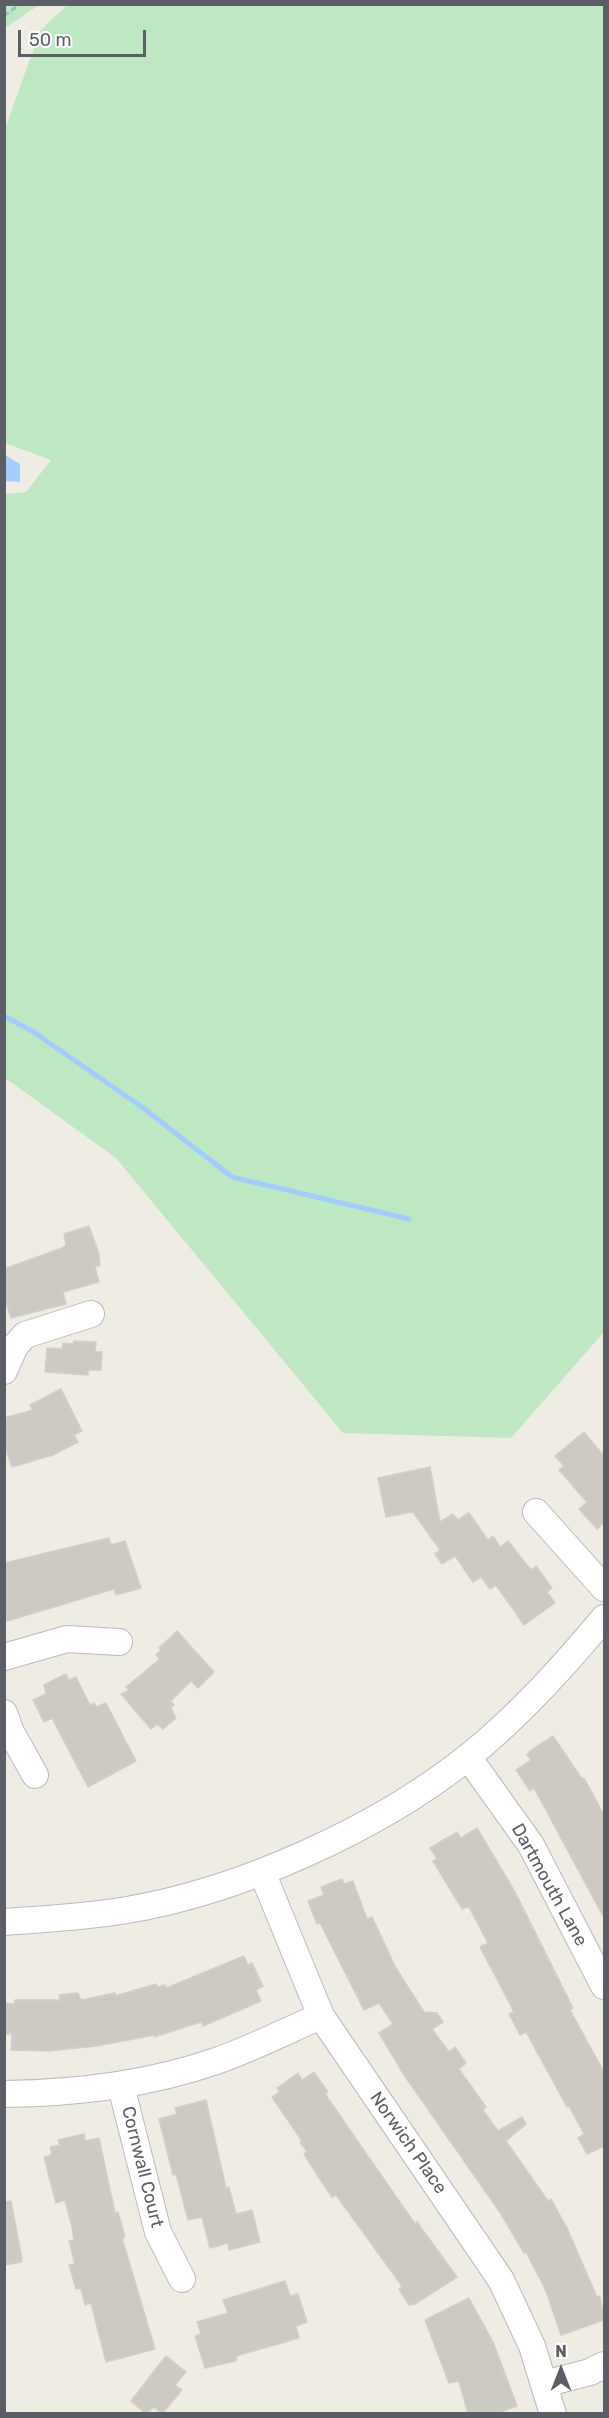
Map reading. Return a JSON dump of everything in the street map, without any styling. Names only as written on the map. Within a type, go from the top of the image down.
[{"type":"street","points":[[4,1371],[15,1346],[25,1335],[91,1314]]},
{"type":"street","points":[[536,1512],[604,1588]]},
{"type":"street","points":[[4,1922],[128,1910],[195,1894],[262,1872],[348,1833],[428,1785],[468,1757],[557,1675],[604,1618]]},
{"type":"street","points":[[4,1657],[67,1639],[119,1642]]},
{"type":"street","points":[[4,1713],[11,1732],[35,1775]]},
{"type":"street","name":"Dartmouth Lane","points":[[468,1757],[531,1845],[604,1986]]},
{"type":"street","name":"Norwich Place","points":[[262,1872],[321,2016],[501,2280],[532,2346],[553,2414]]},
{"type":"street","points":[[4,2094],[49,2094],[121,2086],[217,2061],[321,2016]]},
{"type":"street","name":"Cornwall Court","points":[[121,2086],[158,2232],[182,2279]]},
{"type":"street","points":[[544,2384],[590,2372],[604,2365]]},
{"type":"path","points":[[4,16],[20,4]]},
{"type":"green space","points":[[5,4],[39,4],[39,5],[5,28]]},
{"type":"green space","points":[[67,5],[604,5],[604,1332],[511,1438],[343,1433],[116,1158],[5,1078],[5,494],[26,492],[51,460],[5,443],[5,129],[40,31]]},
{"type":"water","points":[[5,455],[20,464],[20,482],[5,481]]},
{"type":"building","points":[[89,1226],[99,1254],[100,1265],[95,1267],[99,1282],[63,1292],[66,1304],[11,1318],[7,1305],[4,1306],[4,1269],[62,1248],[66,1245],[64,1234]]},
{"type":"building","points":[[74,1341],[96,1342],[95,1352],[102,1352],[101,1370],[88,1370],[88,1375],[45,1372],[47,1348],[62,1349],[63,1343],[73,1344]]},
{"type":"building","points":[[61,1389],[82,1431],[74,1435],[78,1442],[53,1455],[12,1467],[4,1445],[4,1418],[33,1410],[30,1405]]},
{"type":"building","points":[[584,1432],[604,1456],[604,1523],[597,1529],[579,1509],[587,1502],[559,1470],[564,1466],[555,1456]]},
{"type":"building","points":[[430,1467],[440,1522],[453,1514],[458,1520],[469,1513],[488,1540],[493,1536],[500,1547],[508,1541],[531,1570],[536,1566],[552,1588],[547,1592],[555,1603],[524,1625],[496,1585],[490,1589],[481,1577],[473,1582],[455,1556],[442,1564],[435,1554],[440,1550],[413,1512],[386,1517],[378,1478]]},
{"type":"building","points":[[109,1538],[111,1545],[125,1541],[141,1588],[116,1595],[114,1589],[4,1622],[4,1563]]},
{"type":"building","points":[[177,1631],[214,1672],[198,1688],[191,1681],[171,1701],[174,1705],[171,1708],[176,1718],[163,1729],[157,1724],[151,1729],[121,1694],[129,1690],[126,1687],[160,1659],[156,1655],[161,1650],[159,1648]]},
{"type":"building","points":[[66,1674],[69,1680],[76,1677],[90,1705],[94,1703],[96,1707],[106,1703],[136,1761],[88,1787],[52,1718],[44,1722],[33,1700],[46,1694],[44,1685]]},
{"type":"building","points":[[553,1736],[582,1779],[584,1778],[604,1815],[604,1918],[534,1788],[530,1791],[516,1770],[531,1760],[527,1755],[530,1751]]},
{"type":"building","points":[[477,1828],[515,1892],[573,2008],[570,2010],[604,2072],[604,2146],[587,2154],[578,2138],[584,2134],[569,2106],[567,2107],[526,2032],[520,2035],[509,2014],[514,2012],[480,1947],[488,1943],[469,1907],[462,1909],[433,1861],[437,1859],[430,1848],[457,1832],[461,1838]]},
{"type":"building","points":[[342,1879],[344,1884],[353,1881],[367,1919],[372,1917],[396,1968],[424,2012],[437,2013],[443,2022],[432,2029],[449,2052],[455,2047],[466,2063],[459,2069],[486,2107],[483,2110],[498,2131],[522,2117],[526,2124],[506,2141],[548,2201],[551,2199],[567,2228],[597,2297],[600,2296],[604,2320],[561,2335],[546,2291],[526,2252],[524,2253],[501,2214],[404,2075],[379,2033],[393,2024],[379,2003],[364,2010],[320,1923],[317,1924],[308,1901],[324,1895],[321,1887]]},
{"type":"building","points":[[244,1956],[248,1965],[252,1963],[263,1986],[256,1990],[261,2001],[203,2026],[201,2022],[154,2037],[154,2035],[97,2046],[48,2051],[11,2050],[12,2034],[4,2034],[4,2003],[14,2004],[15,2000],[60,2000],[59,1995],[78,1993],[81,2000],[115,1993],[115,1996],[156,1984],[157,1987],[165,1985],[166,1988]]},
{"type":"building","points":[[314,2072],[328,2092],[325,2094],[415,2224],[417,2222],[457,2277],[415,2304],[409,2305],[399,2289],[402,2286],[336,2195],[332,2197],[304,2154],[307,2152],[300,2142],[302,2141],[272,2097],[280,2092],[277,2088],[298,2073],[302,2080]]},
{"type":"building","points":[[206,2100],[226,2188],[229,2187],[236,2214],[252,2210],[260,2242],[229,2250],[228,2243],[210,2248],[202,2217],[188,2220],[176,2174],[173,2175],[159,2119],[177,2114],[175,2108]]},
{"type":"building","points":[[84,2134],[85,2141],[99,2138],[115,2213],[118,2212],[125,2237],[122,2238],[155,2349],[106,2362],[91,2303],[85,2305],[81,2288],[76,2289],[69,2265],[75,2264],[69,2241],[74,2240],[65,2200],[56,2203],[44,2157],[52,2155],[50,2147],[60,2145],[58,2140]]},
{"type":"building","points":[[11,2201],[22,2262],[4,2265],[4,2202]]},
{"type":"building","points":[[285,2281],[290,2296],[298,2294],[307,2322],[296,2326],[299,2338],[236,2356],[236,2361],[205,2368],[195,2336],[201,2334],[197,2322],[228,2313],[223,2300]]},
{"type":"building","points":[[469,2298],[493,2342],[517,2406],[495,2414],[468,2414],[459,2381],[449,2383],[425,2320]]},
{"type":"building","points":[[166,2356],[186,2372],[175,2385],[182,2390],[162,2414],[154,2407],[146,2414],[131,2401]]},
{"type":"waterway","points":[[4,1016],[32,1031],[142,1107],[232,1177],[409,1219]]}]
